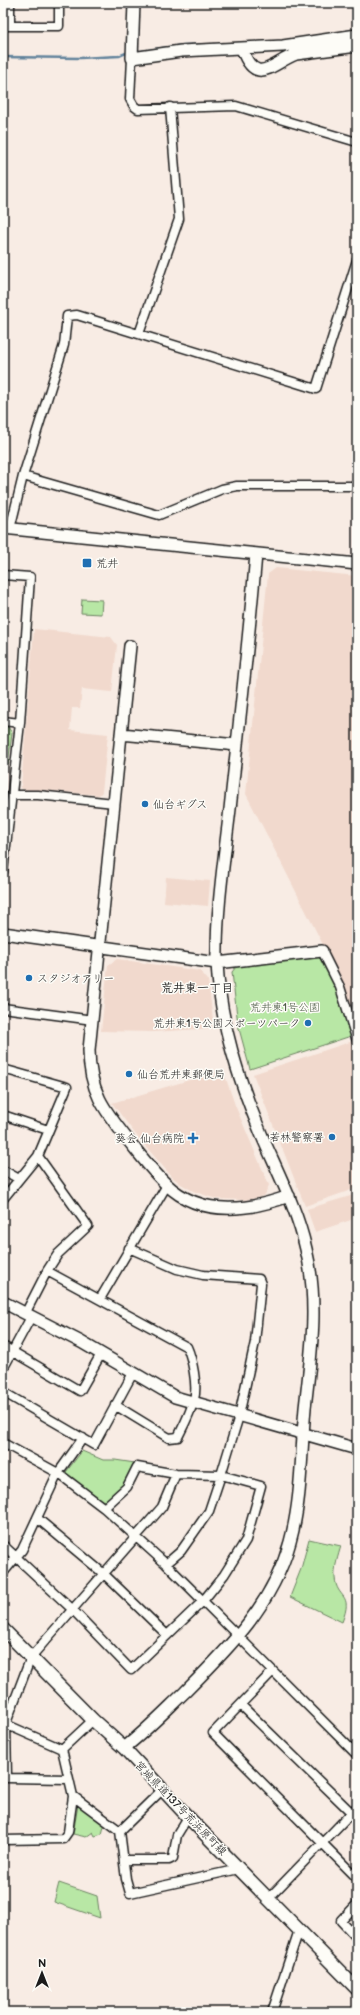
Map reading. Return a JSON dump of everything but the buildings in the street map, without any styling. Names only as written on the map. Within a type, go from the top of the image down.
[{"type":"main road","name":"宮城県道137号荒浜原町線","points":[[3,1629],[93,1720],[124,1748],[188,1817],[357,1988]]},
{"type":"street","points":[[10,3],[6,26],[59,26],[59,3]]},
{"type":"street","points":[[134,3],[130,99],[134,106],[138,108],[236,106],[357,142]]},
{"type":"street","points":[[132,58],[181,51],[283,46],[357,35]]},
{"type":"street","points":[[242,49],[249,65],[260,71],[273,68],[287,58],[296,54],[357,46]]},
{"type":"street","points":[[139,334],[179,219],[170,108]]},
{"type":"street","points":[[357,260],[316,389],[77,315],[67,316],[64,345],[6,528],[357,564]]},
{"type":"street","points":[[23,476],[159,515],[222,489],[237,486],[357,486]]},
{"type":"street","points":[[124,1748],[139,1737],[238,1636],[269,1595],[288,1548],[295,1518],[312,1347],[314,1302],[306,1249],[289,1196],[243,1090],[232,1053],[224,1017],[217,963],[224,861],[256,554]]},
{"type":"street","points":[[3,575],[30,577],[20,723],[12,795],[6,827],[3,872]]},
{"type":"street","points":[[130,646],[92,1020],[89,1065],[98,1098],[116,1125],[167,1185],[191,1200],[225,1209],[252,1208],[289,1196]]},
{"type":"street","points":[[3,721],[20,723]]},
{"type":"street","points":[[121,734],[237,745]]},
{"type":"street","points":[[12,795],[38,795],[114,803]]},
{"type":"street","points":[[3,933],[217,963],[322,951],[340,987],[357,1041]]},
{"type":"street","points":[[3,1008],[92,1020]]},
{"type":"street","points":[[3,1069],[67,1087],[38,1156],[3,1199]]},
{"type":"street","points":[[3,1115],[48,1130]]},
{"type":"street","points":[[3,1369],[13,1351],[47,1271],[58,1254],[88,1226],[38,1156]]},
{"type":"street","points":[[3,1170],[19,1179]]},
{"type":"street","points":[[100,1299],[167,1185]]},
{"type":"street","points":[[129,1248],[177,1269],[203,1275],[259,1278],[261,1284],[255,1342],[238,1416],[209,1511],[180,1551],[166,1564]]},
{"type":"street","points":[[47,1271],[187,1346],[191,1356],[195,1392],[193,1404],[178,1437],[169,1438],[115,1405]]},
{"type":"street","points":[[3,1302],[81,1342],[175,1397],[193,1404],[357,1449]]},
{"type":"street","points":[[3,1346],[80,1390],[101,1354]]},
{"type":"street","points":[[3,1392],[94,1445],[133,1373]]},
{"type":"street","points":[[3,1573],[22,1550],[58,1473],[83,1438]]},
{"type":"street","points":[[3,1443],[58,1473],[104,1508],[166,1564],[272,1672],[357,1755]]},
{"type":"street","points":[[3,1545],[73,1610],[131,1670],[203,1601],[224,1575],[246,1540],[261,1486],[221,1475],[176,1474],[137,1467],[127,1486],[104,1508]]},
{"type":"street","points":[[69,1779],[6,1778],[4,1723],[31,1657],[162,1507],[176,1474]]},
{"type":"street","points":[[37,1518],[104,1574],[167,1635]]},
{"type":"street","points":[[272,1672],[213,1733],[357,1878]]},
{"type":"street","points":[[241,1705],[355,1813],[322,1843],[268,1899]]},
{"type":"street","points":[[62,1750],[93,1720]]},
{"type":"street","points":[[4,1723],[62,1750]]},
{"type":"street","points":[[3,1840],[63,1838],[68,1832],[73,1796],[62,1750]]},
{"type":"street","points":[[120,1831],[163,1789]]},
{"type":"street","points":[[73,1796],[120,1831],[130,1893],[239,1869]]},
{"type":"street","points":[[124,1860],[169,1860],[173,1858],[177,1834],[188,1817]]},
{"type":"street","points":[[357,1904],[341,1921],[357,1938]]},
{"type":"street","points":[[272,2012],[299,1930]]},
{"type":"shaded area","points":[[276,568],[357,576],[357,1027],[339,976],[246,794],[268,574]]},
{"type":"shaded area","points":[[34,629],[111,637],[117,645],[112,692],[82,689],[80,708],[72,708],[70,730],[108,734],[102,792],[99,795],[41,790],[24,791],[21,787]]},
{"type":"shaded area","points":[[166,877],[210,881],[208,906],[164,902]]},
{"type":"shaded area","points":[[117,959],[200,971],[208,980],[214,1028],[153,1032],[101,1031],[108,965]]},
{"type":"shaded area","points":[[353,1041],[357,1053],[357,1188],[305,1206],[253,1074]]},
{"type":"shaded area","name":"葵会 仙台病院","points":[[223,1070],[235,1105],[269,1185],[265,1195],[257,1198],[244,1200],[216,1199],[193,1191],[181,1184],[172,1177],[136,1135],[112,1103]]},
{"type":"shaded area","points":[[357,1194],[357,1218],[315,1232],[307,1209]]},
{"type":"green space","points":[[82,599],[102,600],[101,614],[81,613]]},
{"type":"green space","points":[[3,727],[8,727],[12,733],[8,764],[3,763]]},
{"type":"green space","name":"荒井東1号公園","points":[[315,955],[321,960],[332,979],[351,1036],[250,1069],[238,1025],[232,972],[236,967]]},
{"type":"green space","points":[[82,1451],[103,1460],[135,1463],[126,1482],[107,1501],[100,1501],[66,1476],[66,1472]]},
{"type":"green space","points":[[309,1539],[341,1546],[336,1562],[335,1578],[336,1585],[346,1601],[342,1622],[290,1597],[301,1569]]},
{"type":"green space","points":[[78,1805],[105,1823],[102,1834],[95,1836],[93,1832],[86,1837],[73,1834]]},
{"type":"green space","points":[[59,1883],[97,1896],[100,1918],[54,1902]]},
{"type":"waterway","points":[[135,52],[183,45],[222,44]]},
{"type":"waterway","points":[[3,57],[80,58],[119,56],[126,53]]},
{"type":"place","name":"荒井","points":[[87,563]]},
{"type":"place","name":"仙台ギグス","points":[[145,804]]},
{"type":"place","name":"スタジオアリー","points":[[29,978]]},
{"type":"place","name":"荒井東1号公園スポーツパーク","points":[[308,1023]]},
{"type":"place","name":"仙台荒井東郵便局","points":[[129,1074]]},
{"type":"place","name":"若林警察署","points":[[332,1137]]},
{"type":"place","name":"葵会 仙台病院","points":[[193,1138]]},
{"type":"district","name":"荒井東一丁目","points":[[197,988]]}]
